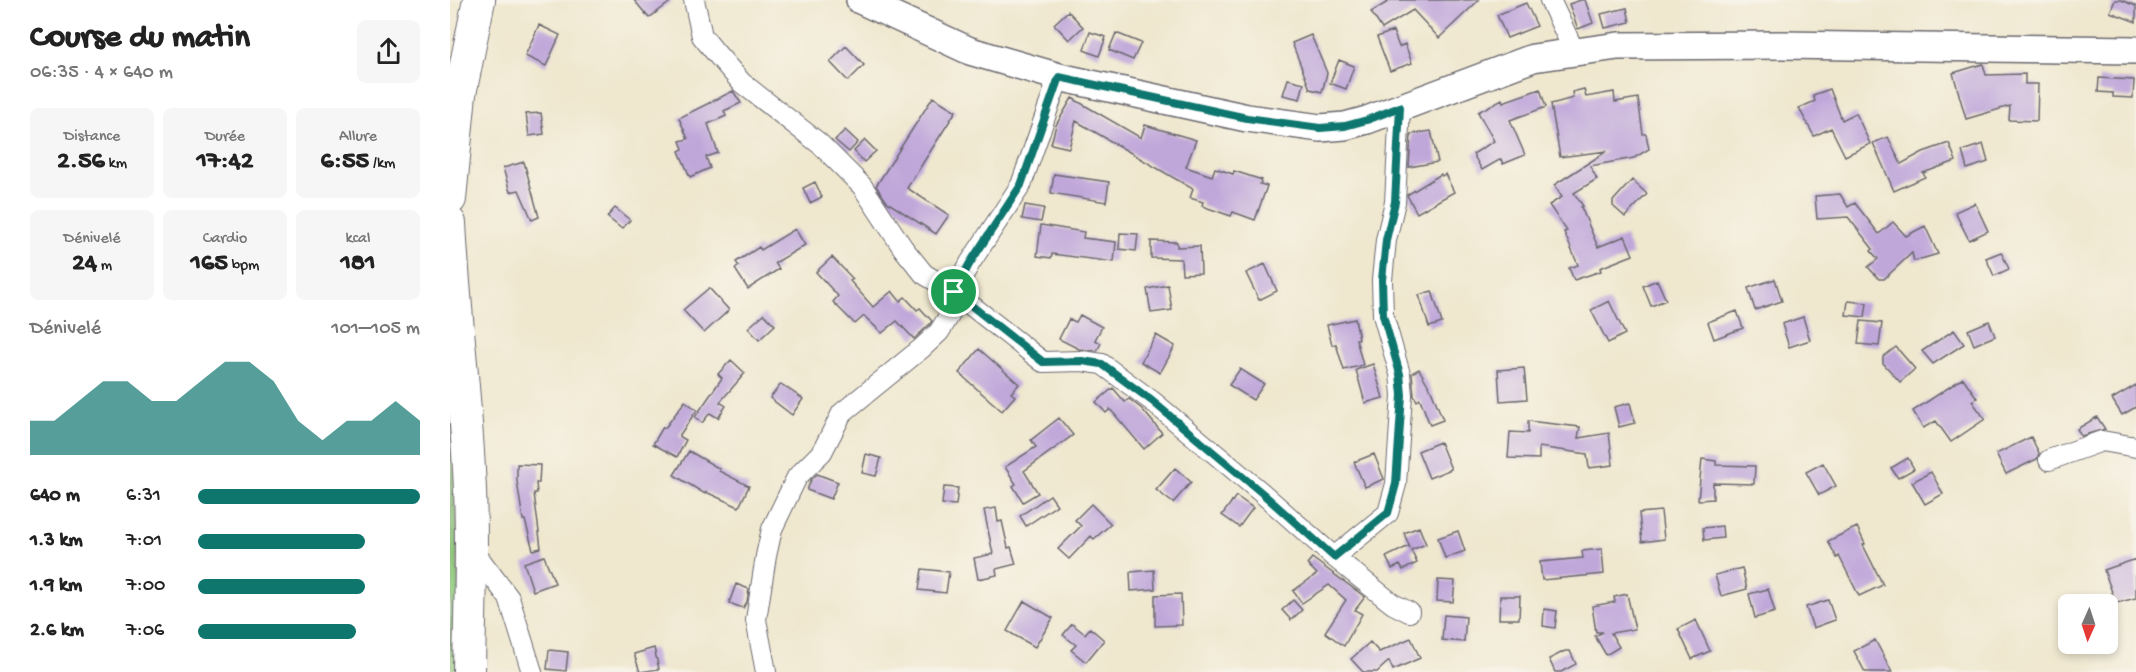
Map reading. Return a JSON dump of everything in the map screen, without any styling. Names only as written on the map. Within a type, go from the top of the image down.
[{"type":"highway","points":[[450,199],[460,94],[479,0]]},
{"type":"highway","points":[[450,223],[454,296],[467,435],[472,549],[469,672]]},
{"type":"main road","points":[[860,0],[970,51],[1059,77],[1247,118],[1320,128],[1345,126],[1367,120],[1533,58],[1618,46],[1782,45],[1989,50],[2136,50]]},
{"type":"street","points":[[694,0],[702,36],[715,52],[742,83],[820,144],[862,186],[903,248],[924,273],[954,292],[1043,362],[1082,361],[1102,364],[1171,416],[1334,557],[1393,604],[1409,612]]},
{"type":"street","points":[[1550,0],[1574,51]]},
{"type":"street","points":[[766,672],[756,620],[766,556],[772,529],[797,477],[822,452],[842,413],[939,332],[955,301],[954,292],[970,263],[1021,185],[1059,77]]},
{"type":"street","points":[[1334,557],[1388,513],[1396,484],[1402,395],[1400,374],[1383,315],[1382,280],[1386,240],[1395,202],[1400,107]]},
{"type":"street","points":[[2049,460],[2102,441],[2136,447]]},
{"type":"street","points":[[472,549],[509,598],[532,672]]},
{"type":"green space","points":[[450,381],[460,614],[457,672],[450,672]]},
{"type":"building","points":[[634,0],[673,0],[649,18]]},
{"type":"building","points":[[1391,0],[1479,0],[1439,38],[1413,10],[1382,29],[1371,12]]},
{"type":"building","points":[[1585,0],[1593,23],[1578,29],[1569,4]]},
{"type":"building","points":[[2115,0],[2136,6],[2136,22],[2110,12]]},
{"type":"building","points":[[1526,3],[1537,26],[1507,38],[1497,15]]},
{"type":"building","points":[[1627,8],[1630,22],[1605,28],[1601,14]]},
{"type":"building","points":[[1068,11],[1083,27],[1069,40],[1054,24]]},
{"type":"building","points":[[539,25],[560,35],[546,66],[525,56]]},
{"type":"building","points":[[1393,31],[1399,47],[1405,44],[1412,63],[1390,71],[1377,37]]},
{"type":"building","points":[[1090,32],[1106,37],[1099,56],[1084,50]]},
{"type":"building","points":[[1116,33],[1141,43],[1133,60],[1109,50]]},
{"type":"building","points":[[1311,35],[1327,73],[1322,92],[1310,89],[1292,43]]},
{"type":"building","points":[[846,46],[864,65],[848,81],[830,62]]},
{"type":"building","points":[[1339,60],[1354,66],[1346,89],[1330,83]]},
{"type":"building","points":[[1983,64],[1986,75],[2025,74],[2025,84],[2038,84],[2037,121],[2009,120],[2010,106],[1966,119],[1953,73]]},
{"type":"building","points":[[2099,78],[2134,80],[2133,98],[2113,97],[2113,93],[2098,92]]},
{"type":"building","points":[[1288,79],[1304,83],[1300,99],[1283,95]]},
{"type":"building","points":[[1540,89],[1546,107],[1510,120],[1525,155],[1503,164],[1501,159],[1482,170],[1473,154],[1494,141],[1478,112],[1502,99],[1503,102]]},
{"type":"building","points":[[1584,89],[1586,97],[1614,92],[1615,102],[1638,98],[1643,134],[1646,134],[1649,149],[1634,158],[1590,166],[1597,179],[1574,193],[1583,206],[1581,207],[1598,247],[1625,236],[1633,255],[1600,268],[1601,271],[1574,280],[1569,268],[1578,265],[1564,232],[1567,231],[1549,205],[1562,197],[1554,185],[1607,151],[1560,157],[1551,104],[1573,98],[1572,92]]},
{"type":"building","points":[[1830,89],[1842,120],[1856,113],[1870,144],[1845,156],[1831,128],[1814,136],[1799,108],[1815,101],[1813,95]]},
{"type":"building","points":[[733,91],[741,103],[724,111],[726,116],[708,124],[718,153],[706,157],[710,168],[690,177],[679,151],[683,149],[680,141],[688,139],[679,118]]},
{"type":"building","points":[[933,97],[956,111],[907,188],[949,215],[936,234],[887,202],[876,186]]},
{"type":"building","points":[[1072,98],[1141,138],[1145,125],[1196,140],[1186,167],[1212,176],[1215,168],[1262,180],[1260,184],[1267,186],[1255,220],[1233,212],[1231,216],[1202,206],[1203,202],[1190,198],[1193,189],[1076,121],[1069,148],[1051,144],[1056,125]]},
{"type":"building","points":[[541,113],[544,134],[529,136],[526,114]]},
{"type":"building","points":[[845,130],[858,142],[849,152],[835,140]]},
{"type":"building","points":[[1431,131],[1438,162],[1409,167],[1411,134]]},
{"type":"building","points":[[1888,137],[1901,164],[1923,152],[1949,143],[1956,161],[1923,173],[1925,177],[1894,191],[1873,143]]},
{"type":"building","points":[[865,140],[876,151],[864,162],[854,151]]},
{"type":"building","points":[[1983,144],[1988,162],[1967,169],[1962,151]]},
{"type":"building","points":[[524,162],[539,217],[532,220],[519,190],[510,192],[503,168]]},
{"type":"building","points":[[1054,174],[1109,182],[1106,202],[1051,193]]},
{"type":"building","points":[[1441,174],[1442,176],[1445,174],[1454,192],[1417,213],[1407,195]]},
{"type":"building","points":[[1632,180],[1647,194],[1625,217],[1613,206],[1613,201]]},
{"type":"building","points":[[815,182],[822,197],[810,203],[803,188]]},
{"type":"building","points":[[1840,194],[1848,207],[1855,203],[1879,234],[1893,222],[1906,236],[1925,226],[1938,254],[1914,261],[1912,253],[1884,279],[1879,279],[1868,267],[1878,259],[1871,251],[1873,249],[1848,217],[1817,219],[1815,196]]},
{"type":"building","points":[[1975,203],[1988,231],[1969,240],[1955,212]]},
{"type":"building","points":[[1025,205],[1044,208],[1041,222],[1022,219]]},
{"type":"building","points":[[615,208],[630,220],[622,229],[607,217]]},
{"type":"building","points":[[1041,225],[1084,232],[1083,238],[1116,242],[1114,262],[1052,254],[1051,258],[1037,256]]},
{"type":"building","points":[[795,229],[805,245],[775,263],[779,269],[748,289],[735,269],[739,266],[736,262],[759,247],[761,250]]},
{"type":"building","points":[[1120,233],[1138,234],[1136,251],[1119,249]]},
{"type":"building","points":[[1151,241],[1177,242],[1177,247],[1200,246],[1201,273],[1182,274],[1181,259],[1151,258]]},
{"type":"building","points":[[2001,252],[2009,269],[1994,276],[1986,258]]},
{"type":"building","points":[[832,257],[853,279],[850,281],[873,307],[892,291],[900,301],[905,297],[917,310],[920,308],[932,321],[914,339],[897,321],[882,333],[864,316],[855,324],[833,302],[838,296],[816,272]]},
{"type":"building","points":[[1265,264],[1277,291],[1259,300],[1246,273]]},
{"type":"building","points":[[1775,279],[1782,301],[1755,310],[1748,288]]},
{"type":"building","points":[[1657,280],[1666,300],[1651,306],[1643,286]]},
{"type":"building","points":[[1168,285],[1172,310],[1151,313],[1147,289]]},
{"type":"building","points":[[709,288],[729,310],[704,333],[683,310]]},
{"type":"building","points":[[1432,291],[1442,323],[1429,327],[1419,295]]},
{"type":"building","points":[[1609,301],[1625,334],[1608,343],[1591,310]]},
{"type":"building","points":[[1848,301],[1867,303],[1865,317],[1846,315]]},
{"type":"building","points":[[1737,311],[1743,328],[1714,339],[1708,322]]},
{"type":"building","points":[[764,314],[775,325],[759,340],[748,328]]},
{"type":"building","points":[[1080,315],[1102,327],[1095,340],[1101,343],[1097,351],[1079,349],[1059,339],[1069,319],[1076,322]]},
{"type":"building","points":[[1803,317],[1810,340],[1789,347],[1782,324]]},
{"type":"building","points":[[1355,319],[1359,339],[1356,339],[1363,365],[1344,370],[1336,344],[1332,345],[1327,325]]},
{"type":"building","points":[[1861,321],[1882,323],[1879,346],[1858,344]]},
{"type":"building","points":[[1989,321],[1995,336],[1974,345],[1968,330]]},
{"type":"building","points":[[1954,330],[1964,344],[1933,364],[1922,351]]},
{"type":"building","points":[[1156,335],[1175,346],[1160,373],[1141,362]]},
{"type":"building","points":[[1896,347],[1915,369],[1900,382],[1883,363],[1883,357]]},
{"type":"building","points":[[979,349],[1019,384],[1011,393],[1015,396],[1002,411],[959,373]]},
{"type":"building","points":[[731,360],[745,373],[720,402],[726,406],[718,418],[710,413],[702,423],[695,417],[722,378],[718,374]]},
{"type":"building","points":[[1373,364],[1383,398],[1365,403],[1356,370]]},
{"type":"building","points":[[1524,368],[1527,399],[1500,401],[1498,370]]},
{"type":"building","points":[[1240,369],[1264,384],[1253,400],[1229,385]]},
{"type":"building","points":[[1419,369],[1432,392],[1443,420],[1430,425],[1420,399],[1417,401],[1414,396],[1412,373]]},
{"type":"building","points":[[1963,378],[1977,398],[1972,401],[1985,419],[1951,442],[1936,421],[1923,428],[1913,411]]},
{"type":"building","points":[[781,384],[803,399],[792,415],[770,398]]},
{"type":"building","points":[[2136,385],[2136,407],[2122,415],[2112,399]]},
{"type":"building","points":[[1113,388],[1125,402],[1129,399],[1142,409],[1162,433],[1144,449],[1110,409],[1106,413],[1096,402]]},
{"type":"building","points":[[685,401],[697,410],[679,436],[686,440],[677,457],[653,444],[663,427],[665,428]]},
{"type":"building","points":[[1630,403],[1635,423],[1619,427],[1614,407]]},
{"type":"building","points":[[2097,417],[2105,429],[2081,436],[2077,429]]},
{"type":"building","points":[[1059,418],[1073,435],[1024,471],[1038,493],[1023,502],[1013,486],[1016,484],[1005,467],[1036,447],[1031,440]]},
{"type":"building","points":[[1528,421],[1580,427],[1578,438],[1609,433],[1613,465],[1589,468],[1587,454],[1539,447],[1539,459],[1508,458],[1510,432],[1528,433]]},
{"type":"building","points":[[2031,437],[2039,453],[2037,459],[2006,474],[1996,454]]},
{"type":"building","points":[[1440,442],[1451,469],[1429,478],[1418,451]]},
{"type":"building","points":[[689,451],[720,469],[719,471],[749,486],[739,507],[706,492],[705,494],[674,475]]},
{"type":"building","points":[[866,454],[881,458],[876,476],[862,473]]},
{"type":"building","points":[[1374,454],[1384,479],[1365,487],[1354,462]]},
{"type":"building","points":[[1908,458],[1914,469],[1898,478],[1891,468]]},
{"type":"building","points":[[1702,459],[1716,461],[1716,465],[1755,466],[1754,484],[1713,483],[1713,499],[1698,500]]},
{"type":"building","points":[[1823,463],[1836,486],[1819,495],[1806,472]]},
{"type":"building","points":[[517,464],[540,465],[539,483],[536,483],[537,493],[534,493],[541,548],[533,550],[525,520],[523,520],[517,481]]},
{"type":"building","points":[[1175,468],[1191,482],[1173,503],[1156,490]]},
{"type":"building","points":[[1931,472],[1943,494],[1925,504],[1912,482]]},
{"type":"building","points":[[817,474],[838,482],[831,499],[807,490],[811,480]]},
{"type":"building","points":[[944,487],[958,488],[956,505],[942,504]]},
{"type":"building","points":[[1050,495],[1057,505],[1026,526],[1020,516]]},
{"type":"building","points":[[1236,496],[1253,508],[1239,527],[1222,515]]},
{"type":"building","points":[[1091,504],[1111,524],[1094,539],[1091,536],[1069,559],[1058,549],[1081,526],[1075,520]]},
{"type":"building","points":[[996,508],[998,522],[1002,521],[1008,548],[1011,547],[1016,564],[996,569],[997,575],[978,579],[974,558],[993,554],[984,510]]},
{"type":"building","points":[[1661,511],[1664,539],[1642,542],[1639,513]]},
{"type":"building","points":[[1722,526],[1723,538],[1704,540],[1703,528]]},
{"type":"building","points":[[1419,527],[1426,544],[1411,550],[1417,563],[1403,570],[1400,565],[1392,569],[1386,557],[1409,546],[1410,548],[1404,533]]},
{"type":"building","points":[[1857,527],[1865,544],[1863,545],[1883,585],[1859,596],[1839,556],[1837,558],[1828,541]]},
{"type":"building","points":[[1458,531],[1465,551],[1445,558],[1438,538]]},
{"type":"building","points":[[1602,549],[1604,574],[1542,580],[1540,562],[1583,558],[1582,551]]},
{"type":"building","points":[[544,556],[555,583],[533,591],[524,563]]},
{"type":"building","points":[[1312,558],[1365,597],[1355,610],[1362,614],[1344,646],[1325,632],[1346,600],[1329,585],[1302,603],[1293,591],[1317,574],[1307,564]]},
{"type":"building","points":[[2136,559],[2136,598],[2118,602],[2118,594],[2113,594],[2104,570]]},
{"type":"building","points":[[1742,568],[1747,589],[1721,596],[1715,575]]},
{"type":"building","points":[[922,569],[949,572],[946,593],[919,590]]},
{"type":"building","points":[[1154,570],[1155,589],[1131,591],[1130,572]]},
{"type":"building","points":[[1438,580],[1455,581],[1453,602],[1437,601]]},
{"type":"building","points":[[736,584],[749,589],[747,602],[743,608],[729,603]]},
{"type":"building","points":[[1768,589],[1775,612],[1755,618],[1749,594]]},
{"type":"building","points":[[1181,594],[1182,625],[1155,626],[1155,595]]},
{"type":"building","points":[[1627,594],[1635,629],[1611,633],[1619,647],[1606,655],[1595,636],[1603,632],[1596,632],[1592,606],[1615,602],[1614,597]]},
{"type":"building","points":[[1500,596],[1520,596],[1519,619],[1499,619]]},
{"type":"building","points":[[1293,600],[1302,610],[1291,620],[1282,610]]},
{"type":"building","points":[[1828,600],[1835,620],[1813,628],[1806,607]]},
{"type":"building","points":[[1024,601],[1053,618],[1035,647],[1007,631]]},
{"type":"building","points":[[1544,609],[1557,611],[1555,628],[1543,626]]},
{"type":"building","points":[[1444,615],[1466,617],[1464,642],[1442,640]]},
{"type":"building","points":[[1696,620],[1710,651],[1692,659],[1678,629]]},
{"type":"building","points":[[1072,624],[1085,634],[1090,628],[1104,640],[1086,662],[1071,650],[1076,645],[1063,635]]},
{"type":"building","points":[[1411,638],[1420,658],[1393,670],[1389,661],[1377,672],[1363,672],[1351,659],[1370,642],[1379,652]]},
{"type":"building","points":[[1875,640],[1892,672],[1865,672],[1854,651]]},
{"type":"building","points":[[654,648],[659,669],[640,672],[634,654]]},
{"type":"building","points":[[549,650],[568,652],[566,671],[547,669]]},
{"type":"building","points":[[1570,651],[1576,664],[1561,672],[1555,672],[1549,659]]},
{"type":"route","points":[[1059,77],[1247,118],[1320,128],[1345,126],[1400,107],[1395,202],[1386,240],[1382,280],[1383,315],[1400,374],[1402,395],[1396,484],[1388,513],[1334,557],[1152,401],[1102,364],[1082,361],[1043,362],[954,292],[970,263],[1021,185],[1059,77]]}]
